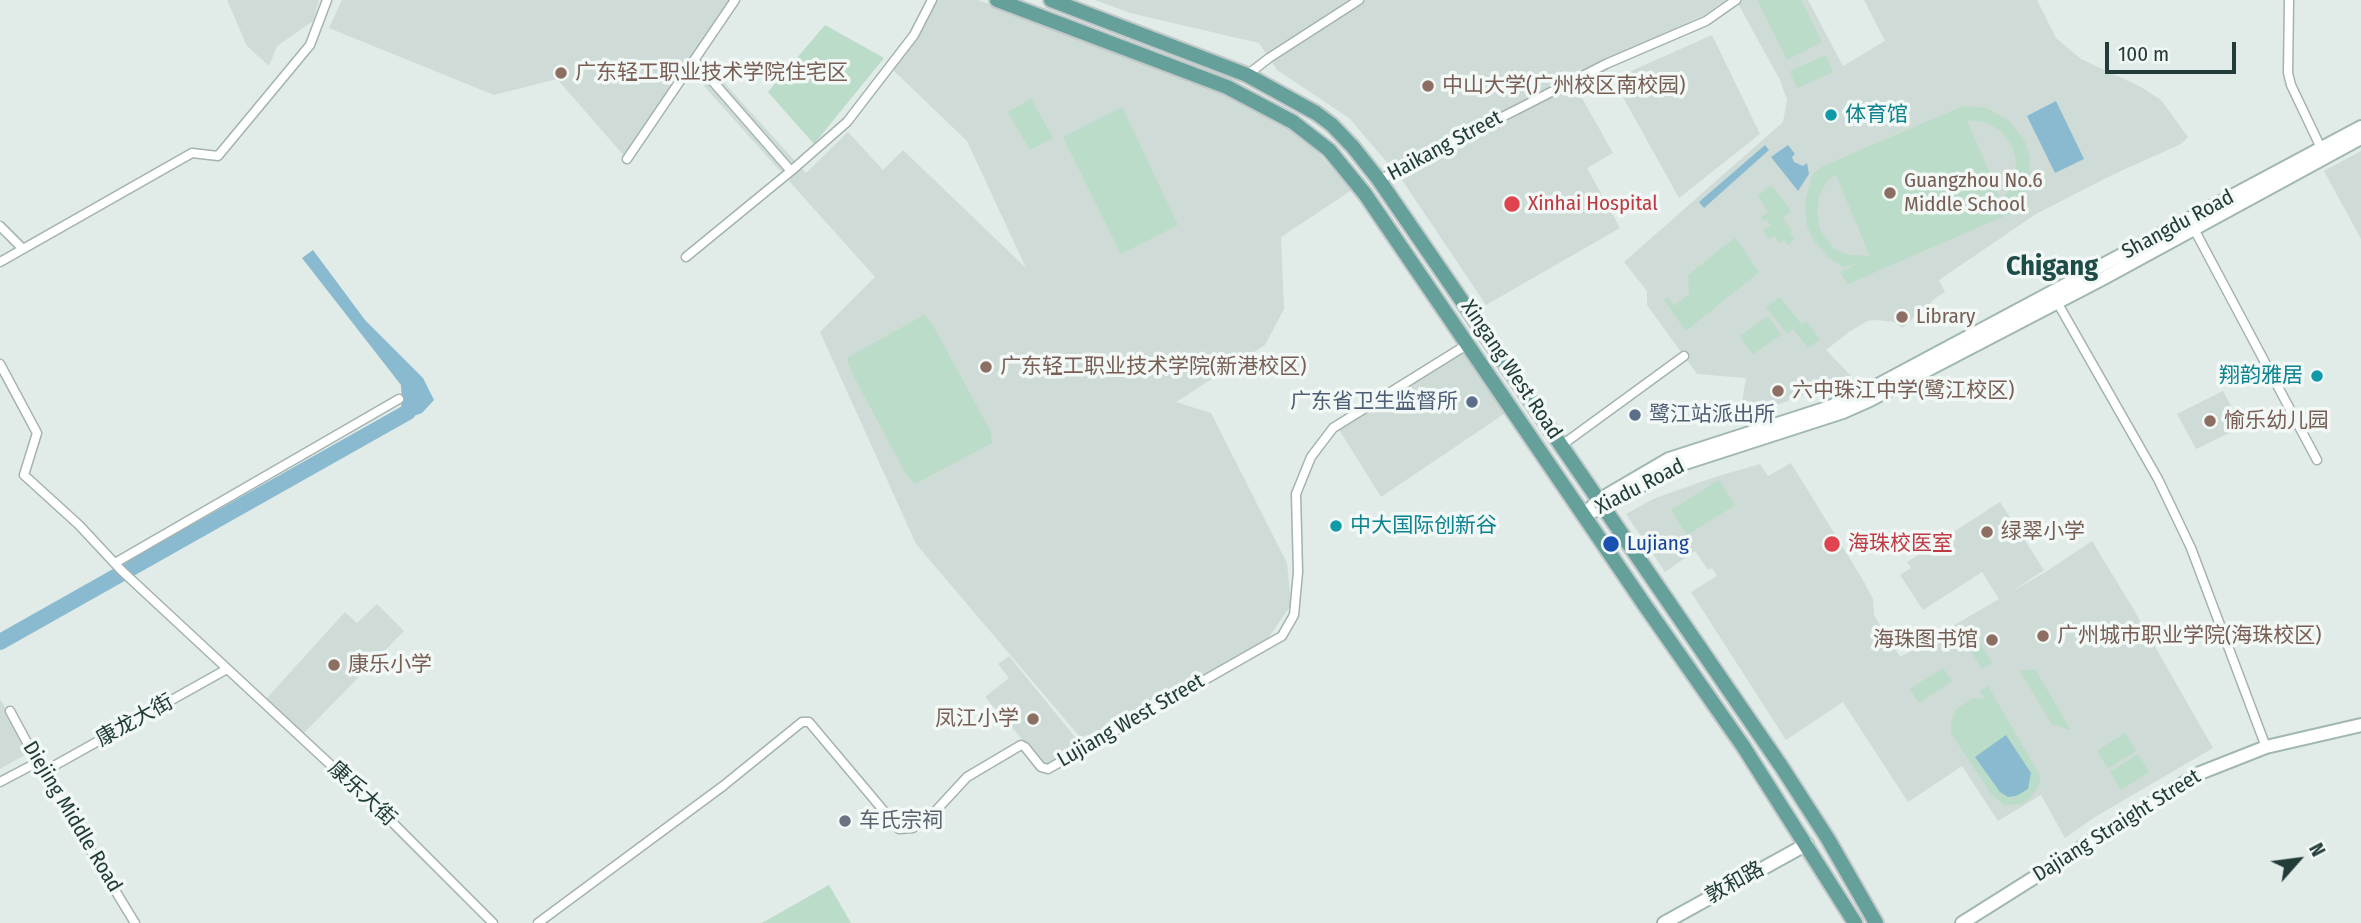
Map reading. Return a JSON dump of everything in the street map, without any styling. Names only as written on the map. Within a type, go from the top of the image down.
[{"type":"main road","name":"Xingang West Road","points":[[997,0],[1245,95],[1293,122],[1329,150],[1365,194],[1743,746],[1856,923]]},
{"type":"main road","name":"Xingang West Road","points":[[1051,0],[1247,75],[1300,103],[1344,136],[1379,180],[1796,790],[1876,923]]},
{"type":"main road","points":[[1133,50],[1140,33]]},
{"type":"main road","name":"Shangdu Road","points":[[1886,386],[2361,127]]},
{"type":"main road","points":[[1329,150],[1344,136]]},
{"type":"main road","name":"Shangdu Road","points":[[1886,386],[2057,302],[2361,138]]},
{"type":"main road","name":"Xiadu Road","points":[[1584,515],[1601,503],[1679,465],[1843,412],[1886,386]]},
{"type":"main road","points":[[1571,495],[1588,484]]},
{"type":"main road","points":[[1612,557],[1629,545]]},
{"type":"main road","name":"Dajiang Straight Street","points":[[1962,923],[2181,783],[2215,766],[2266,747],[2361,725]]},
{"type":"main road","name":"敦和路","points":[[1664,923],[1807,844]]},
{"type":"street","points":[[0,262],[192,153],[219,156],[310,45],[327,0]]},
{"type":"street","points":[[627,159],[735,0]]},
{"type":"street","points":[[687,257],[847,122],[914,35],[932,0]]},
{"type":"street","points":[[1247,75],[1359,0]]},
{"type":"street","name":"Haikang Street","points":[[1379,180],[1558,87],[1706,21],[1735,0]]},
{"type":"street","points":[[2289,0],[2288,73],[2291,85],[2322,149]]},
{"type":"street","points":[[694,60],[791,171]]},
{"type":"street","points":[[0,226],[23,249]]},
{"type":"street","points":[[2194,229],[2317,460]]},
{"type":"street","points":[[2057,302],[2158,479],[2191,548],[2266,747]]},
{"type":"street","name":"Lujiang West Street","points":[[538,923],[723,786],[802,722],[809,722],[899,829],[914,828],[930,817],[967,776],[1021,745],[1041,767],[1048,769],[1282,636],[1294,615],[1298,572],[1296,495],[1311,457],[1334,428],[1468,344]]},
{"type":"street","points":[[1562,445],[1684,356]]},
{"type":"street","name":"康乐大街","points":[[0,364],[37,433],[24,475],[136,584],[390,820],[493,923]]},
{"type":"street","points":[[115,563],[399,399]]},
{"type":"street","name":"康龙大街","points":[[43,772],[227,669]]},
{"type":"street","name":"Diejing Middle Road","points":[[9,711],[135,923]]},
{"type":"street","points":[[0,782],[37,762]]},
{"type":"shaded area","points":[[227,0],[319,0],[313,21],[277,46],[269,66],[247,46]]},
{"type":"shaded area","points":[[342,0],[731,0],[697,53],[806,173],[848,132],[883,170],[903,150],[1026,268],[967,141],[892,69],[935,0],[978,0],[1243,100],[1295,128],[1352,190],[1281,237],[1284,309],[1265,345],[1176,402],[1211,413],[1287,563],[1291,605],[1266,641],[1128,725],[1080,737],[916,544],[820,332],[875,277],[687,67],[626,158],[557,79],[494,95],[329,28]]},
{"type":"shaded area","name":"中山大学(广州校区南校园)","points":[[1095,0],[1726,0],[1704,15],[1392,168],[1349,118],[1277,70],[1259,43],[1130,13]]},
{"type":"shaded area","name":"Guangzhou No.6 Middle School","points":[[1808,0],[1843,66],[1885,41],[1864,0],[2037,0],[2056,38],[2081,59],[2141,87],[2161,100],[2188,137],[2181,144],[2036,214],[1939,280],[1945,292],[1902,328],[1895,322],[1875,320],[1867,321],[1849,332],[1826,350],[1851,376],[1739,420],[1746,378],[1697,374],[1647,305],[1647,291],[1624,262],[1783,122],[1787,100],[1780,80],[1737,2]]},
{"type":"shaded area","points":[[1712,35],[1760,134],[1679,198],[1613,79]]},
{"type":"shaded area","name":"Xinhai Hospital","points":[[1574,84],[1613,153],[1587,168],[1620,228],[1486,305],[1402,180]]},
{"type":"shaded area","points":[[2361,151],[2361,239],[2324,171]]},
{"type":"shaded area","points":[[1464,348],[1507,412],[1381,497],[1338,428]]},
{"type":"shaded area","name":"愉乐幼儿园","points":[[2223,391],[2242,427],[2196,449],[2177,414]]},
{"type":"shaded area","name":"广州城市职业学院(海珠校区)","points":[[1791,463],[1863,580],[1873,599],[1874,615],[1900,657],[1999,599],[1982,572],[1923,610],[1900,575],[1911,568],[1907,562],[2000,502],[2044,570],[2011,592],[2092,541],[2213,748],[2095,817],[2065,838],[2041,795],[1998,821],[1962,766],[1908,802],[1843,702],[1786,740],[1691,592],[1717,576],[1712,568],[1708,570],[1695,551],[1665,572],[1626,514],[1653,499],[1715,477],[1760,464],[1768,476]]},
{"type":"shaded area","name":"康乐小学","points":[[377,604],[404,631],[304,733],[266,699],[345,612],[357,623]]},
{"type":"shaded area","name":"凤江小学","points":[[1009,656],[1079,742],[1050,764],[1045,765],[985,697],[1009,678],[998,664]]},
{"type":"shaded area","points":[[0,699],[30,752],[0,769]]},
{"type":"green space","points":[[1757,0],[1801,0],[1822,42],[1787,60]]},
{"type":"green space","points":[[825,25],[884,58],[814,144],[768,92]]},
{"type":"green space","points":[[1826,55],[1833,72],[1797,88],[1790,71]]},
{"type":"green space","points":[[1031,99],[1053,138],[1030,150],[1008,112]]},
{"type":"green space","points":[[1963,106],[1987,108],[2008,120],[2024,139],[2030,158],[2029,179],[2022,198],[2011,213],[1848,284],[1840,272],[1858,263],[1843,267],[1828,257],[1813,239],[1807,226],[1805,203],[1812,175],[1823,166]],"holes":[[[1967,120],[1985,122],[2001,131],[2012,146],[2016,160],[2015,175],[2010,189],[2001,200]],[[1836,175],[1870,256],[1850,255],[1835,250],[1820,230],[1817,212],[1819,196],[1827,181]]]},
{"type":"green space","points":[[1122,107],[1178,225],[1121,254],[1063,137]]},
{"type":"green space","points":[[1771,185],[1791,211],[1783,218],[1795,239],[1788,245],[1784,240],[1780,243],[1774,236],[1769,239],[1763,231],[1771,225],[1761,217],[1768,212],[1758,196]]},
{"type":"green space","points":[[1735,238],[1759,272],[1686,331],[1664,300],[1669,298],[1674,306],[1689,294],[1688,275]]},
{"type":"green space","points":[[1780,297],[1801,324],[1806,321],[1820,339],[1808,348],[1793,329],[1787,334],[1766,307]]},
{"type":"green space","points":[[924,315],[932,324],[991,432],[992,443],[915,484],[906,474],[851,371],[847,358]]},
{"type":"green space","points":[[1768,316],[1781,335],[1753,354],[1740,336]]},
{"type":"green space","points":[[1719,480],[1735,505],[1687,535],[1671,510]]},
{"type":"green space","points":[[1970,627],[1992,663],[1982,669],[1960,633]]},
{"type":"green space","points":[[1943,668],[1952,681],[1919,703],[1910,689]]},
{"type":"green space","points":[[2035,669],[2070,729],[2053,726],[2020,671]]},
{"type":"green space","points":[[1988,686],[2039,774],[2040,783],[2031,797],[2022,804],[2004,805],[1992,795],[1951,733],[1951,722],[1956,709],[1974,698],[1985,699],[1980,691]]},
{"type":"green space","points":[[2125,733],[2136,751],[2108,768],[2097,751]]},
{"type":"green space","points":[[2138,754],[2149,772],[2121,790],[2110,772]]},
{"type":"green space","points":[[829,885],[851,923],[762,923]]},
{"type":"water","points":[[2056,101],[2084,159],[2055,173],[2027,116]]},
{"type":"water","points":[[1765,145],[1769,150],[1704,208],[1699,202]]},
{"type":"water","points":[[1788,145],[1795,154],[1792,157],[1794,162],[1803,166],[1807,163],[1809,174],[1798,191],[1771,157]]},
{"type":"water","points":[[313,250],[365,320],[423,378],[434,400],[422,413],[396,422],[402,405],[401,385],[302,258]]},
{"type":"water","points":[[2006,735],[2031,773],[2028,789],[2008,797],[2000,792],[1975,757]]},
{"type":"waterway","points":[[0,642],[408,412],[410,403]]},
{"type":"place","name":"广东轻工职业技术学院住宅区","points":[[561,73]]},
{"type":"place","name":"中山大学(广州校区南校园)","points":[[1428,86]]},
{"type":"place","name":"体育馆","points":[[1831,115]]},
{"type":"place","name":"Guangzhou No.6 Middle School","points":[[1890,193]]},
{"type":"place","name":"Xinhai Hospital","points":[[1512,204]]},
{"type":"place","name":"Library","points":[[1902,317]]},
{"type":"place","name":"广东轻工职业技术学院(新港校区)","points":[[986,367]]},
{"type":"place","name":"翔韵雅居","points":[[2317,376]]},
{"type":"place","name":"六中珠江中学(鹭江校区)","points":[[1778,391]]},
{"type":"place","name":"广东省卫生监督所","points":[[1472,402]]},
{"type":"place","name":"鹭江站派出所","points":[[1635,415]]},
{"type":"place","name":"愉乐幼儿园","points":[[2210,421]]},
{"type":"place","name":"中大国际创新谷","points":[[1336,526]]},
{"type":"place","name":"绿翠小学","points":[[1987,532]]},
{"type":"place","name":"Lujiang","points":[[1611,544]]},
{"type":"place","name":"海珠校医室","points":[[1832,544]]},
{"type":"place","name":"广州城市职业学院(海珠校区)","points":[[2043,636]]},
{"type":"place","name":"海珠图书馆","points":[[1992,640]]},
{"type":"place","name":"康乐小学","points":[[334,665]]},
{"type":"place","name":"凤江小学","points":[[1033,719]]},
{"type":"place","name":"车氏宗祠","points":[[845,821]]},
{"type":"district","name":"Chigang","points":[[2052,267]]}]
